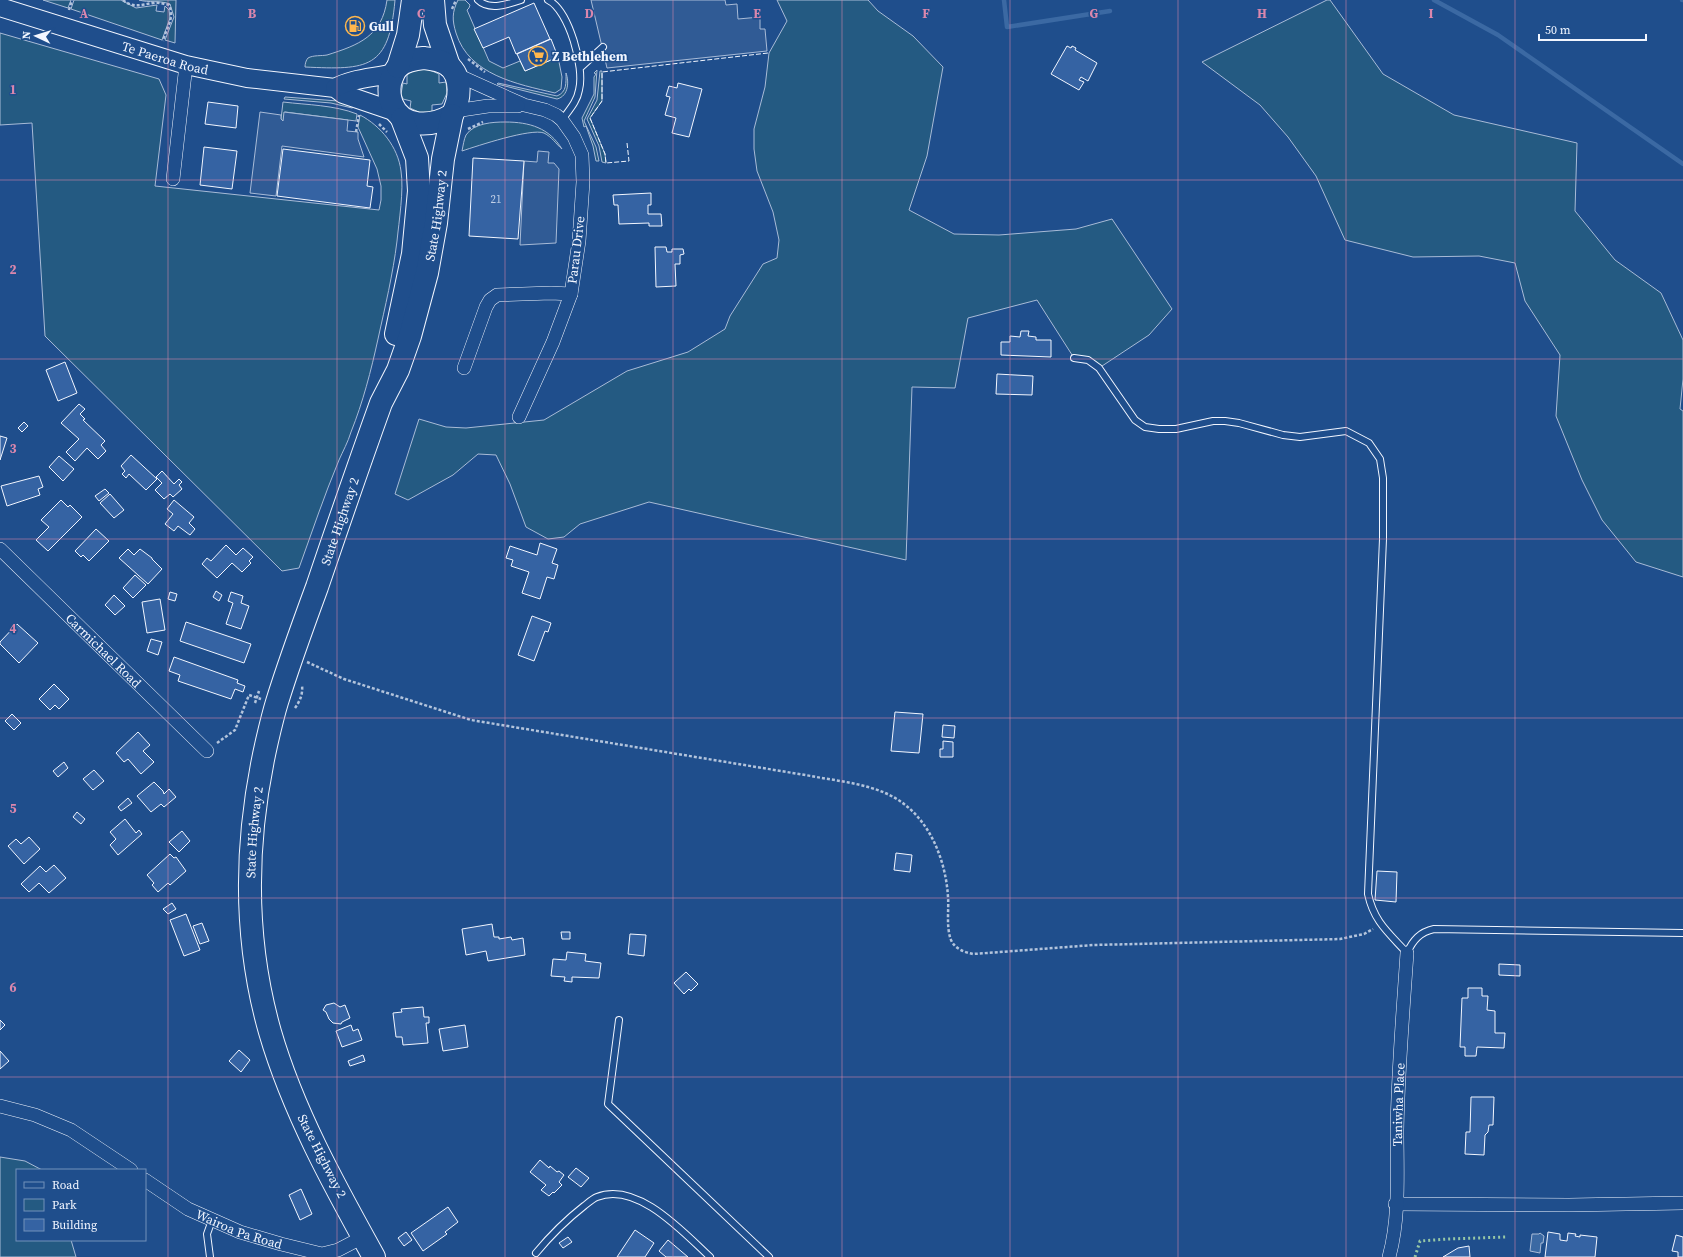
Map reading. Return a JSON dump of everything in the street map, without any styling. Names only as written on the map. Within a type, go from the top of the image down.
[{"type":"highway","points":[[413,0],[408,35],[390,86],[389,93],[399,116],[412,122],[432,124],[442,121],[453,113],[458,97],[459,84],[456,65],[435,25],[433,14],[442,6]]},
{"type":"highway","points":[[396,70],[406,62],[424,58],[456,65]]},
{"type":"highway","name":"State Highway 2","points":[[374,1257],[301,1116],[284,1074],[270,1032],[261,994],[251,917],[250,876],[253,826],[260,773],[274,711],[381,403],[398,370],[410,336],[427,273],[436,223],[443,159],[453,113]]},
{"type":"highway","name":"State Highway 2","points":[[381,403],[387,368],[407,285],[418,214],[419,191],[417,158],[399,116]]},
{"type":"street","name":"Te Paeroa Road","points":[[0,7],[186,65],[247,78],[335,88],[343,94],[399,116]]},
{"type":"street","points":[[173,179],[186,65]]},
{"type":"street","name":"Parau Drive","points":[[456,65],[524,105],[551,112],[562,120],[579,145],[583,165],[580,240],[571,294],[553,342],[519,417]]},
{"type":"street","name":"Te Paeroa Road","points":[[335,88],[344,83],[376,78],[396,70]]},
{"type":"street","name":"Parau Drive","points":[[453,113],[488,106],[524,105]]},
{"type":"street","points":[[464,368],[487,304],[492,298],[497,295],[509,294],[571,294]]},
{"type":"street","name":"Carmichael Road","points":[[0,549],[207,751]]},
{"type":"street","name":"Taniwha Place","points":[[1389,1257],[1392,1247],[1396,1204],[1397,1128],[1407,953]]},
{"type":"street","points":[[0,1106],[35,1115],[71,1130],[130,1169]]},
{"type":"street","name":"Wairoa Pa Road","points":[[146,1181],[188,1209],[240,1232],[322,1254],[338,1250],[363,1237]]},
{"type":"street","points":[[1396,1204],[1569,1205],[1683,1203]]},
{"type":"lane","points":[[480,1],[503,5],[521,0]]},
{"type":"lane","points":[[548,0],[552,2],[561,14],[568,28],[578,57],[580,68],[581,79],[577,97],[562,120]]},
{"type":"lane","points":[[580,68],[603,47]]},
{"type":"lane","points":[[1074,358],[1088,360],[1099,368],[1136,420],[1145,427],[1176,429],[1213,421],[1225,421],[1239,422],[1283,435],[1300,437],[1346,431],[1369,443],[1380,459],[1383,478],[1383,539],[1368,881],[1370,902],[1381,925],[1407,953],[1412,943],[1420,934],[1434,929],[1683,933]]},
{"type":"lane","points":[[619,1020],[608,1104],[769,1257]]},
{"type":"lane","points":[[536,1253],[556,1230],[578,1211],[596,1197],[610,1193],[635,1197],[652,1206],[710,1257]]},
{"type":"lane","points":[[210,1257],[207,1234],[212,1220]]},
{"type":"path","points":[[69,10],[72,0]]},
{"type":"path","points":[[123,0],[126,3],[140,6],[154,2],[169,6],[172,11],[172,19],[163,41]]},
{"type":"path","points":[[442,6],[456,0]]},
{"type":"path","points":[[456,65],[472,63],[488,74]]},
{"type":"path","points":[[356,132],[360,111]]},
{"type":"path","points":[[375,120],[384,128],[391,138]]},
{"type":"path","points":[[292,656],[344,678],[471,720],[811,776],[864,786],[885,792],[904,804],[921,820],[933,839],[946,879],[951,940],[957,948],[973,954],[1094,945],[1340,939],[1364,934],[1381,925]]},
{"type":"path","points":[[293,709],[299,703],[302,692],[301,684]]},
{"type":"path","points":[[255,703],[259,691]]},
{"type":"path","points":[[207,751],[235,730],[249,695],[264,700]]},
{"type":"green space","points":[[43,0],[71,0],[68,8]]},
{"type":"green space","points":[[74,0],[121,0],[136,8],[157,5],[156,11],[164,12],[165,6],[169,10],[170,18],[162,40],[71,9]]},
{"type":"green space","points":[[139,0],[176,0],[175,43],[165,40],[174,17],[170,4]]},
{"type":"green space","points":[[387,0],[395,0],[392,23],[387,40],[380,52],[371,60],[360,65],[345,68],[305,67],[308,58],[310,57],[327,55],[339,51],[359,43],[367,37],[374,31],[380,22]]},
{"type":"green space","points":[[458,0],[465,0],[470,5],[467,10],[489,61],[503,68],[520,61],[525,71],[558,57],[562,77],[561,89],[555,93],[510,81],[483,68],[472,59],[462,47],[456,33],[453,20]]},
{"type":"green space","points":[[777,0],[868,0],[878,11],[913,36],[943,67],[927,156],[909,210],[954,234],[999,235],[1076,229],[1112,219],[1172,309],[1149,335],[1099,368],[1088,360],[1074,358],[1037,300],[968,318],[955,388],[912,387],[906,560],[649,502],[580,524],[564,537],[548,539],[526,527],[510,484],[496,455],[478,454],[453,475],[408,500],[395,494],[419,419],[446,427],[466,428],[544,420],[627,371],[688,352],[725,329],[730,316],[763,264],[777,258],[779,240],[773,212],[757,171],[754,149],[754,129],[765,87],[769,53],[787,21]]},
{"type":"green space","points":[[1327,0],[1330,0],[1383,74],[1454,115],[1577,143],[1575,211],[1615,260],[1661,293],[1683,340],[1683,379],[1680,409],[1683,411],[1683,577],[1636,562],[1602,520],[1582,480],[1556,416],[1560,355],[1525,301],[1515,263],[1479,256],[1413,257],[1345,240],[1316,176],[1288,137],[1260,105],[1202,62]]},
{"type":"green space","points":[[0,33],[159,79],[166,95],[155,186],[379,210],[381,186],[377,169],[358,127],[360,115],[375,125],[392,146],[401,171],[402,196],[391,278],[370,375],[348,439],[328,487],[299,568],[282,571],[45,336],[32,123],[0,125]]},
{"type":"green space","points":[[425,68],[439,74],[439,83],[446,82],[447,93],[442,104],[432,105],[432,112],[421,113],[410,108],[411,101],[403,99],[401,94],[403,83],[407,84],[407,75],[416,70]]},
{"type":"green space","points":[[597,70],[595,97],[584,121],[596,147],[599,161],[596,161],[593,146],[586,126],[584,127],[582,118],[594,94],[594,77],[596,74],[594,73]]},
{"type":"green space","points":[[600,71],[602,71],[602,101],[590,118],[605,154],[606,163],[602,162],[599,146],[587,119],[597,100]]},
{"type":"green space","points":[[566,73],[568,84],[566,92],[557,99],[497,84],[557,96],[564,90],[566,84]]},
{"type":"green space","points":[[285,97],[338,101],[356,106],[352,108],[331,103],[284,99]]},
{"type":"green space","points":[[283,102],[330,107],[348,111],[357,114],[356,121],[285,112],[283,121],[281,119]]},
{"type":"green space","points":[[489,123],[523,123],[545,131],[562,149],[547,135],[537,132],[504,138],[462,151],[466,135],[469,131]]},
{"type":"green space","points":[[0,1157],[25,1161],[40,1169],[16,1169],[16,1241],[71,1241],[76,1257],[0,1257]]},
{"type":"shaded area","points":[[591,0],[725,0],[726,5],[737,4],[738,19],[760,17],[760,29],[765,29],[767,51],[607,68]]},
{"type":"shaded area","points":[[260,112],[281,115],[281,119],[283,121],[284,112],[348,120],[347,131],[358,132],[358,139],[364,157],[282,146],[276,196],[250,193]]},
{"type":"shaded area","points":[[538,151],[549,152],[548,163],[554,163],[559,169],[556,243],[520,245],[524,161],[537,162]]},
{"type":"shaded area","points":[[1540,1233],[1544,1236],[1543,1243],[1541,1243],[1540,1253],[1530,1251],[1532,1234]]},
{"type":"building","points":[[534,3],[550,39],[516,54],[509,37],[483,48],[474,29]]},
{"type":"building","name":"Z Bethlehem","points":[[551,39],[558,57],[525,71],[517,54]]},
{"type":"building","points":[[1067,46],[1076,48],[1075,50],[1097,63],[1088,81],[1081,77],[1079,80],[1084,82],[1079,90],[1051,74]]},
{"type":"building","points":[[678,83],[702,89],[689,137],[672,133],[676,118],[665,115],[670,97],[666,96],[669,86],[677,88]]},
{"type":"building","points":[[208,102],[238,106],[236,128],[205,124]]},
{"type":"building","points":[[204,147],[237,151],[232,189],[200,185]]},
{"type":"building","points":[[283,149],[370,160],[367,186],[373,187],[370,208],[277,196]]},
{"type":"building","points":[[473,158],[524,161],[518,239],[469,236]]},
{"type":"building","points":[[651,193],[651,205],[648,205],[648,214],[661,214],[662,226],[649,226],[649,223],[619,224],[618,205],[614,205],[613,195]]},
{"type":"building","points":[[655,247],[666,247],[667,252],[672,252],[672,249],[683,249],[684,254],[680,255],[680,264],[675,264],[676,286],[656,287]]},
{"type":"building","points":[[1021,331],[1029,331],[1028,336],[1036,337],[1036,340],[1051,340],[1051,357],[1001,355],[1001,342],[1010,342],[1010,336],[1020,337]]},
{"type":"building","points":[[65,362],[77,393],[58,401],[46,370]]},
{"type":"building","points":[[997,374],[1033,376],[1032,395],[996,394]]},
{"type":"building","points":[[79,404],[85,409],[80,414],[85,419],[83,420],[105,441],[101,445],[106,451],[98,459],[87,448],[75,461],[66,452],[79,439],[61,423]]},
{"type":"building","points":[[24,422],[28,426],[22,432],[18,428]]},
{"type":"building","points":[[0,436],[7,438],[0,460]]},
{"type":"building","points":[[131,455],[157,479],[146,490],[129,474],[126,478],[122,474],[125,471],[121,466]]},
{"type":"building","points":[[59,456],[74,469],[63,481],[49,467]]},
{"type":"building","points":[[162,471],[174,484],[179,479],[182,482],[179,485],[182,489],[173,497],[170,494],[164,499],[155,490],[162,483],[156,477]]},
{"type":"building","points":[[39,476],[43,487],[38,489],[40,495],[7,506],[1,486]]},
{"type":"building","points":[[105,489],[109,493],[99,501],[95,496]]},
{"type":"building","points":[[110,494],[124,510],[114,518],[100,503]]},
{"type":"building","points":[[61,500],[68,507],[70,505],[82,517],[48,551],[36,540],[49,527],[41,520]]},
{"type":"building","points":[[174,500],[194,517],[189,523],[195,529],[190,535],[178,526],[174,531],[165,524],[173,514],[167,509]]},
{"type":"building","points":[[96,529],[109,541],[89,561],[83,555],[81,557],[75,551]]},
{"type":"building","points":[[540,543],[557,549],[552,563],[558,565],[554,579],[547,577],[540,599],[522,593],[529,572],[511,566],[513,560],[506,558],[510,546],[537,555]]},
{"type":"building","points":[[226,545],[236,555],[243,548],[253,557],[249,561],[251,563],[242,572],[232,563],[217,578],[202,564],[207,558],[211,561]]},
{"type":"building","points":[[128,549],[134,555],[140,549],[152,558],[162,569],[148,584],[119,558]]},
{"type":"building","points":[[135,575],[146,585],[133,598],[123,588]]},
{"type":"building","points":[[216,591],[222,595],[219,601],[213,597]]},
{"type":"building","points":[[170,592],[177,594],[175,601],[168,599]]},
{"type":"building","points":[[231,592],[243,596],[241,603],[249,606],[241,629],[226,624],[233,603],[228,601]]},
{"type":"building","points":[[114,595],[125,606],[115,615],[105,605]]},
{"type":"building","points":[[160,599],[165,630],[147,633],[142,602]]},
{"type":"building","points":[[532,616],[551,623],[548,632],[545,631],[534,661],[518,655]]},
{"type":"building","points":[[186,622],[251,644],[244,663],[180,641]]},
{"type":"building","points":[[17,624],[38,643],[19,663],[0,644],[0,642]]},
{"type":"building","points":[[151,639],[162,642],[158,655],[147,651]]},
{"type":"building","points":[[174,657],[238,680],[237,683],[245,686],[243,692],[235,689],[231,699],[178,681],[180,675],[169,671]]},
{"type":"building","points":[[54,684],[69,699],[59,709],[55,705],[50,710],[39,699]]},
{"type":"building","points":[[895,712],[923,714],[919,753],[891,751]]},
{"type":"building","points":[[12,714],[21,723],[14,730],[5,721]]},
{"type":"building","points":[[943,725],[955,726],[954,738],[942,737]]},
{"type":"building","points":[[138,732],[150,745],[143,751],[154,762],[141,774],[128,759],[124,762],[116,753]]},
{"type":"building","points":[[943,741],[953,742],[953,757],[940,757],[940,749],[943,749]]},
{"type":"building","points":[[64,762],[68,768],[58,777],[53,771]]},
{"type":"building","points":[[94,770],[104,781],[93,790],[83,779]]},
{"type":"building","points":[[154,782],[164,794],[169,789],[176,797],[164,807],[161,804],[151,812],[137,796]]},
{"type":"building","points":[[128,798],[132,803],[121,811],[118,807]]},
{"type":"building","points":[[77,812],[85,819],[81,824],[73,817]]},
{"type":"building","points":[[125,819],[136,833],[139,830],[142,834],[118,855],[110,845],[116,839],[110,832]]},
{"type":"building","points":[[182,831],[190,841],[179,852],[169,842]]},
{"type":"building","points":[[29,837],[40,849],[24,864],[8,846],[16,839],[21,844]]},
{"type":"building","points":[[896,853],[912,855],[910,872],[894,870]]},
{"type":"building","points":[[170,854],[174,858],[176,857],[186,871],[170,885],[168,883],[158,892],[152,885],[154,883],[147,875]]},
{"type":"building","points":[[54,865],[66,878],[49,893],[39,883],[29,892],[21,884],[40,866],[46,872]]},
{"type":"building","points":[[1377,871],[1397,872],[1396,902],[1375,900]]},
{"type":"building","points":[[172,903],[176,909],[168,914],[163,909]]},
{"type":"building","points":[[186,914],[200,950],[184,956],[170,920]]},
{"type":"building","points":[[202,923],[209,941],[200,944],[193,926]]},
{"type":"building","points":[[492,924],[494,937],[499,937],[499,939],[511,937],[512,940],[523,938],[525,955],[488,961],[486,951],[466,955],[462,929]]},
{"type":"building","points":[[561,932],[570,932],[570,939],[562,939]]},
{"type":"building","points":[[630,934],[646,935],[644,956],[628,954]]},
{"type":"building","points":[[567,952],[586,954],[585,961],[601,963],[599,978],[572,977],[572,982],[564,981],[565,977],[551,976],[553,959],[566,960]]},
{"type":"building","points":[[1499,964],[1520,965],[1520,976],[1499,975]]},
{"type":"building","points":[[686,972],[698,984],[691,991],[689,989],[684,994],[674,983]]},
{"type":"building","points":[[1468,988],[1482,988],[1482,996],[1488,996],[1487,1010],[1495,1011],[1495,1033],[1505,1033],[1504,1048],[1477,1047],[1476,1056],[1465,1056],[1465,1047],[1460,1047],[1462,998],[1468,998]]},
{"type":"building","points":[[334,1003],[340,1007],[345,1005],[350,1018],[341,1024],[333,1023],[323,1010],[326,1005]]},
{"type":"building","points":[[423,1007],[424,1017],[429,1017],[429,1023],[426,1023],[428,1043],[403,1045],[402,1037],[396,1037],[393,1013],[402,1012],[401,1009]]},
{"type":"building","points":[[0,1020],[5,1025],[0,1030]]},
{"type":"building","points":[[351,1025],[353,1031],[358,1029],[362,1040],[342,1047],[336,1031]]},
{"type":"building","points":[[465,1025],[468,1047],[443,1051],[439,1029]]},
{"type":"building","points":[[239,1050],[250,1060],[241,1072],[229,1061]]},
{"type":"building","points":[[0,1051],[9,1061],[0,1069]]},
{"type":"building","points":[[363,1055],[365,1061],[350,1066],[348,1061]]},
{"type":"building","points":[[1471,1097],[1494,1097],[1493,1125],[1489,1125],[1488,1132],[1485,1135],[1484,1155],[1465,1154],[1466,1132],[1470,1132]]},
{"type":"building","points":[[540,1160],[549,1168],[550,1166],[557,1172],[559,1171],[564,1175],[559,1182],[562,1185],[549,1196],[541,1190],[546,1185],[530,1172]]},
{"type":"building","points":[[576,1168],[589,1178],[581,1187],[568,1177]]},
{"type":"building","points":[[301,1189],[312,1214],[300,1220],[289,1195]]},
{"type":"building","points":[[448,1207],[458,1222],[445,1232],[447,1234],[423,1251],[411,1233]]},
{"type":"building","points":[[635,1230],[654,1243],[645,1257],[617,1257]]},
{"type":"building","points":[[406,1232],[412,1240],[404,1246],[398,1238]]},
{"type":"building","points":[[1548,1232],[1560,1234],[1560,1240],[1567,1241],[1568,1233],[1576,1234],[1575,1236],[1580,1237],[1580,1235],[1597,1237],[1595,1257],[1545,1257]]},
{"type":"building","points":[[1676,1235],[1683,1237],[1683,1257],[1678,1257],[1678,1252],[1672,1251]]},
{"type":"building","points":[[568,1237],[572,1242],[563,1248],[559,1243]]},
{"type":"building","points":[[668,1240],[688,1257],[666,1257],[659,1251]]},
{"type":"building","points":[[1469,1246],[1470,1257],[1443,1257],[1458,1248]]},
{"type":"waterway","points":[[1004,0],[1007,27],[1110,11]]},
{"type":"waterway","points":[[1434,0],[1498,35],[1683,164]]},
{"type":"hedge","points":[[1415,1257],[1420,1241],[1506,1237]]},
{"type":"fence","points":[[627,143],[629,161],[606,163],[605,154],[590,118],[602,101],[602,72],[768,53]]},
{"type":"place","name":"Gull","points":[[355,26]]},
{"type":"place","name":"Z Bethlehem","points":[[538,56]]}]
